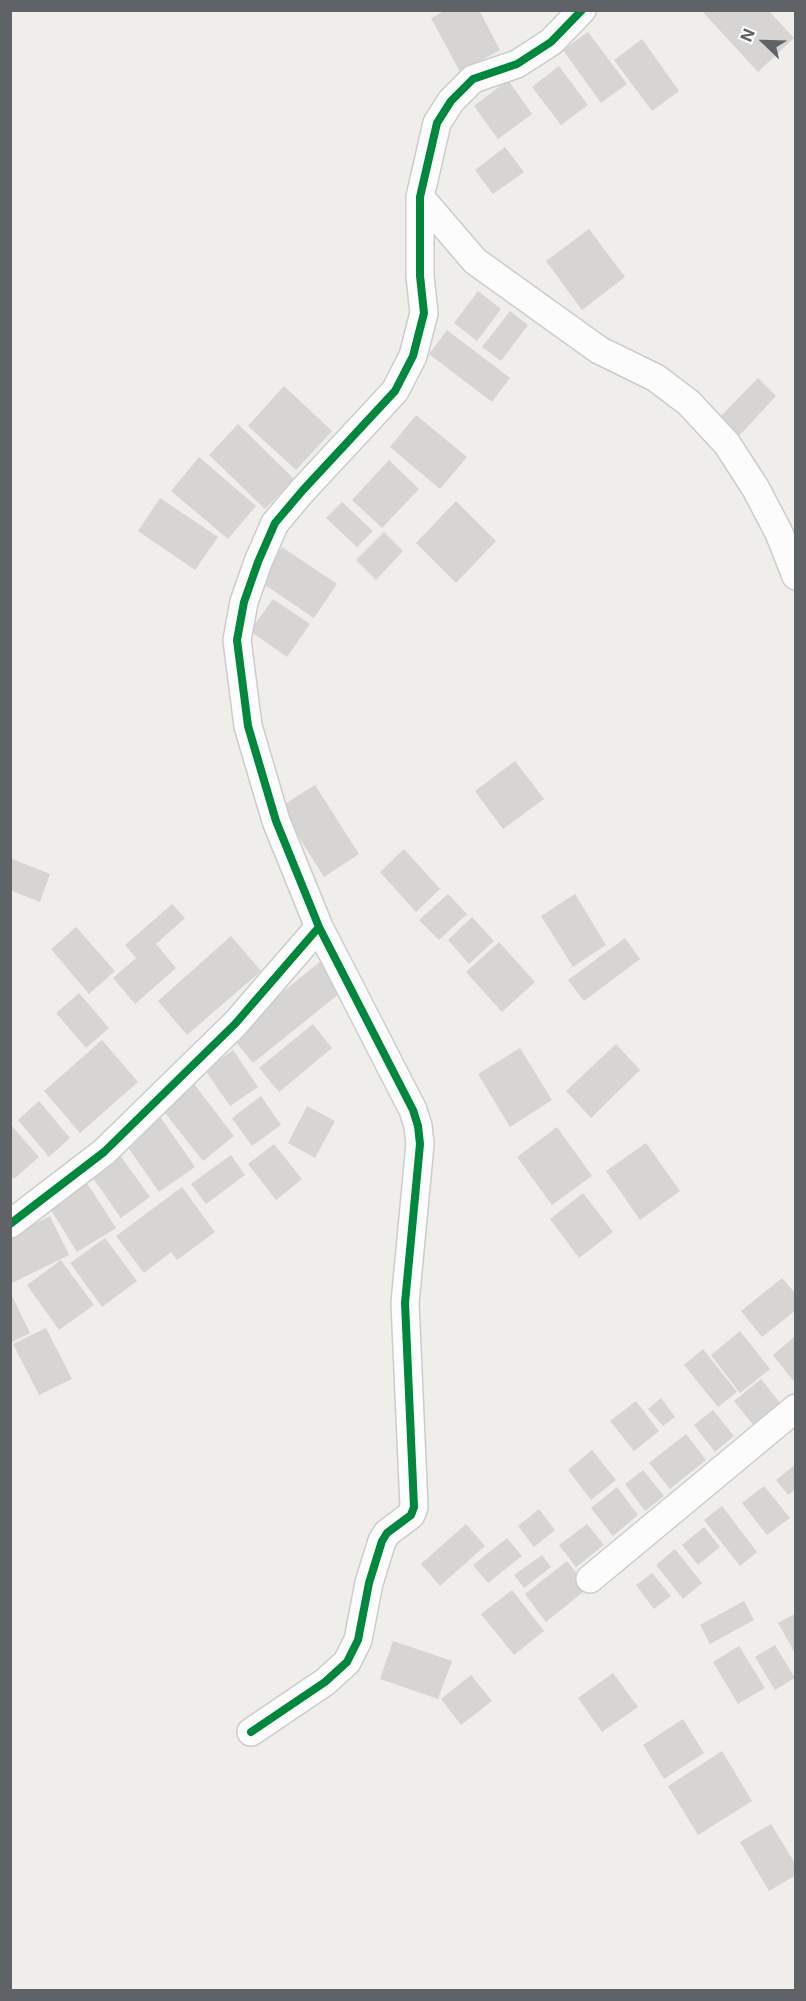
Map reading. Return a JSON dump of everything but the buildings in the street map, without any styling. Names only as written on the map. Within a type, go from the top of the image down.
[{"type":"street","points":[[251,1732],[325,1682],[347,1662],[358,1640],[369,1583],[382,1541],[387,1533],[411,1515],[414,1507],[405,1302],[420,1144],[413,1110],[319,927],[276,821],[248,726],[237,640],[244,602],[258,561],[275,523],[395,391],[413,356],[424,313],[420,276],[420,197],[437,123],[451,101],[473,79],[517,64],[551,42],[582,10]]},
{"type":"street","points":[[420,197],[475,261],[599,350],[657,378],[689,403],[728,444],[756,489],[778,532],[795,576]]},
{"type":"street","points":[[10,1224],[104,1152],[235,1024],[319,927]]},
{"type":"street","points":[[590,1579],[795,1408]]},
{"type":"cycle path","points":[[10,1224],[104,1152],[235,1024],[319,927],[276,821],[248,726],[237,640],[244,602],[275,523],[395,391],[413,356],[424,313],[420,276],[420,197],[437,123],[451,101],[473,79],[517,64],[551,42],[582,10]]},
{"type":"cycle path","points":[[251,1732],[325,1682],[347,1662],[358,1640],[369,1583],[382,1541],[387,1533],[411,1515],[414,1507],[405,1303],[420,1144],[418,1126],[413,1110],[319,927]]}]
